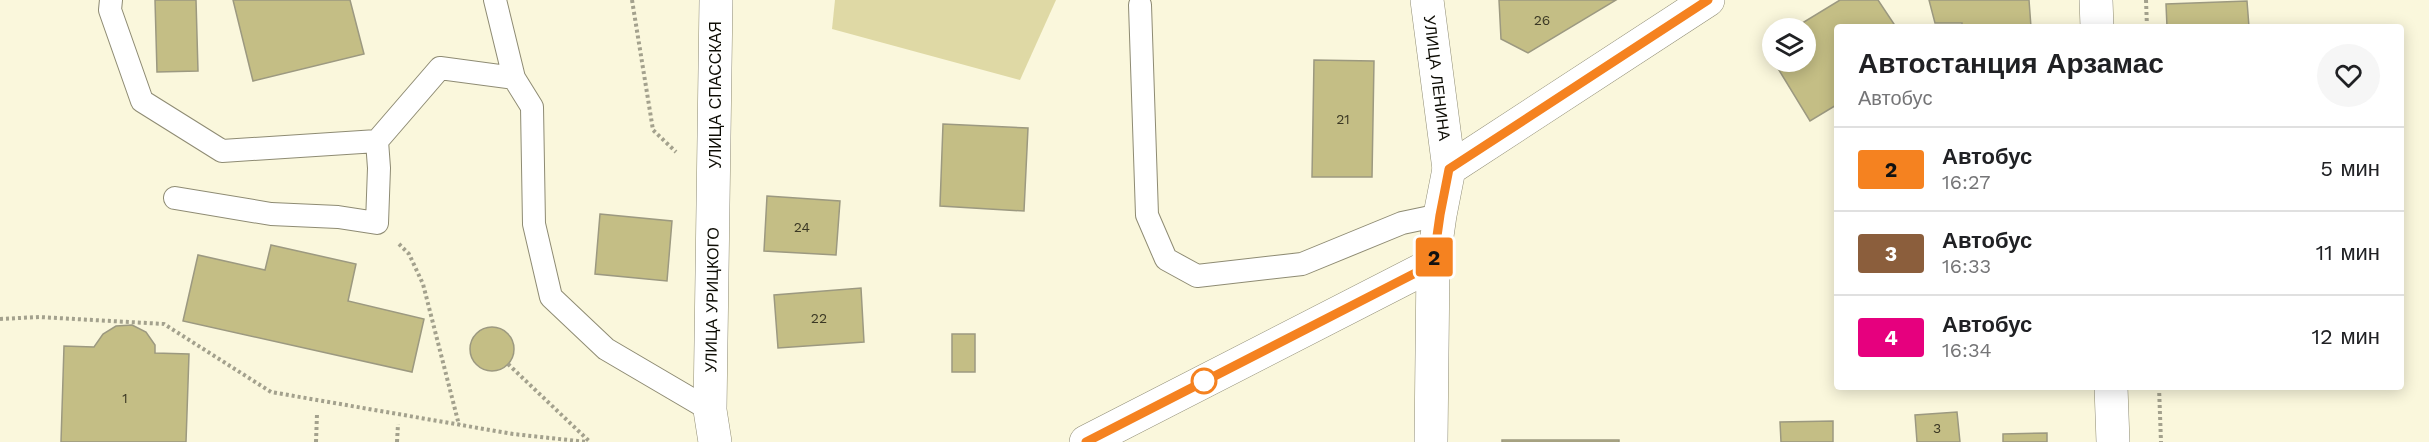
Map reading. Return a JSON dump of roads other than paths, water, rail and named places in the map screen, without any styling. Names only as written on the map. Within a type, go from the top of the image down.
[{"type":"main road","name":"УЛИЦА СПАССКАЯ","points":[[715,190],[716,0]]},
{"type":"main road","name":"УЛИЦА ЛЕНИНА","points":[[1427,0],[1449,169],[1433,264],[1431,442]]},
{"type":"main road","points":[[1449,169],[1708,0]]},
{"type":"main road","points":[[2096,0],[2097,24]]},
{"type":"main road","name":"УЛИЦА УРИЦКОГО","points":[[710,410],[715,190]]},
{"type":"main road","points":[[1086,442],[1433,264]]},
{"type":"main road","points":[[2111,390],[2114,442]]},
{"type":"main road","points":[[710,410],[715,442]]},
{"type":"lane","points":[[111,0],[110,10],[142,101],[222,151],[377,141]]},
{"type":"lane","points":[[495,0],[514,78],[532,107],[534,224],[551,297],[606,349],[710,410]]},
{"type":"lane","points":[[1140,5],[1147,215],[1166,259],[1197,276],[1302,264],[1402,223],[1440,215]]},
{"type":"lane","points":[[175,198],[271,214],[338,217],[376,223],[379,168],[377,141],[440,68],[514,78]]}]
